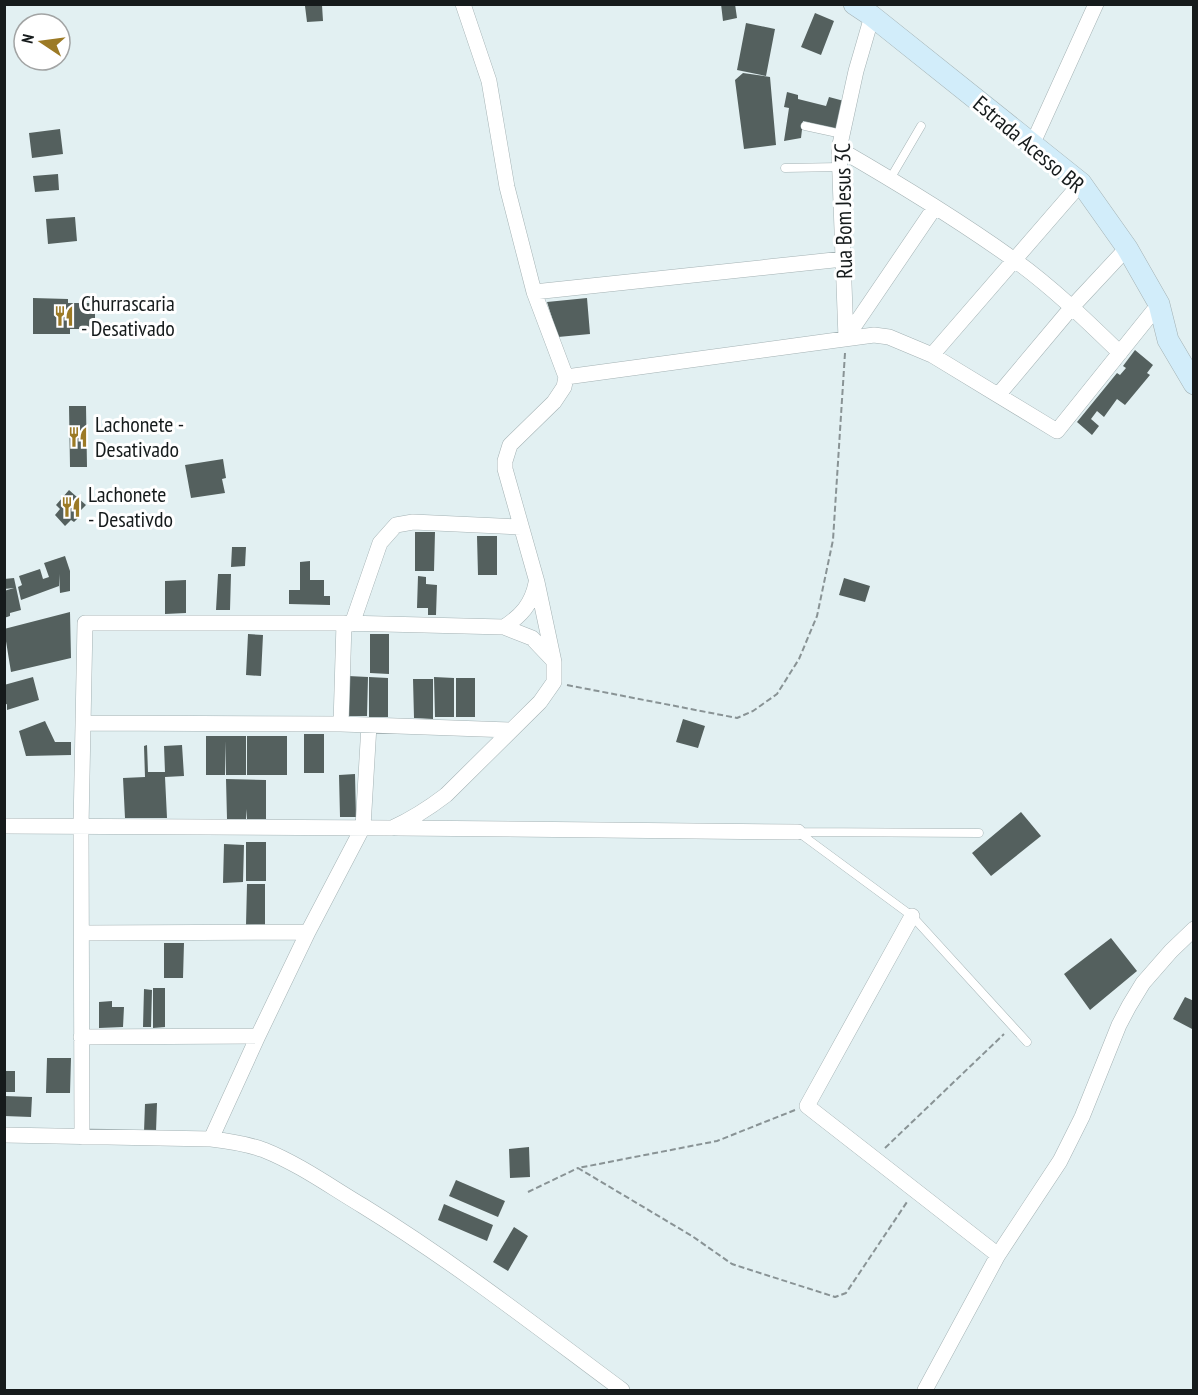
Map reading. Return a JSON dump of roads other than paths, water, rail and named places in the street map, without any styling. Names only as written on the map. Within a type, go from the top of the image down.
[{"type":"street","points":[[392,828],[413,818],[446,795],[540,702],[554,682],[554,662],[537,582],[505,469],[510,445],[554,402],[564,387],[566,377],[534,292],[507,187],[489,81],[463,4]]},
{"type":"street","name":"Estrada Acesso BR","points":[[854,4],[1081,183],[1127,249],[1159,304],[1167,340],[1194,384]]},
{"type":"street","points":[[1032,145],[1096,4]]},
{"type":"street","name":"Rua Bom Jesus 3C","points":[[846,338],[840,142],[856,70],[872,16]]},
{"type":"street","points":[[840,142],[890,179],[1014,260],[1072,307],[1120,353]]},
{"type":"street","points":[[932,355],[1081,183]]},
{"type":"street","points":[[846,338],[935,207]]},
{"type":"street","points":[[999,394],[1072,307],[1127,249]]},
{"type":"street","points":[[534,292],[843,259]]},
{"type":"street","points":[[566,377],[873,335],[889,337],[932,355],[1057,431],[1159,304]]},
{"type":"street","points":[[341,724],[348,623],[380,543],[396,525],[413,522],[521,527]]},
{"type":"street","points":[[504,627],[517,619],[526,608],[533,597],[537,582]]},
{"type":"street","points":[[82,1137],[81,827],[85,623],[348,623],[504,627],[532,638],[554,662]]},
{"type":"street","points":[[84,723],[341,724],[510,730]]},
{"type":"street","points":[[211,1139],[308,932],[363,827],[369,725]]},
{"type":"street","points":[[4,826],[798,832]]},
{"type":"street","points":[[912,916],[807,1106],[998,1255]]},
{"type":"street","points":[[925,1390],[998,1255],[1060,1161],[1082,1117],[1119,1025],[1137,992],[1171,951],[1194,929]]},
{"type":"street","points":[[82,933],[308,932]]},
{"type":"street","points":[[81,1037],[258,1036]]},
{"type":"street","points":[[4,1135],[211,1139],[256,1148],[287,1160],[411,1236],[484,1286],[622,1390]]},
{"type":"lane","points":[[805,126],[840,142]]},
{"type":"lane","points":[[890,179],[921,126]]},
{"type":"lane","points":[[785,168],[839,167]]},
{"type":"lane","points":[[798,832],[979,833]]},
{"type":"lane","points":[[798,832],[912,916],[1027,1042]]},
{"type":"place","name":"Churrascaria - Desativado","points":[[64,316]]},
{"type":"place","name":"Lachonete - Desativado","points":[[78,437]]},
{"type":"place","name":"Lachonete - Desativdo","points":[[71,507]]}]
